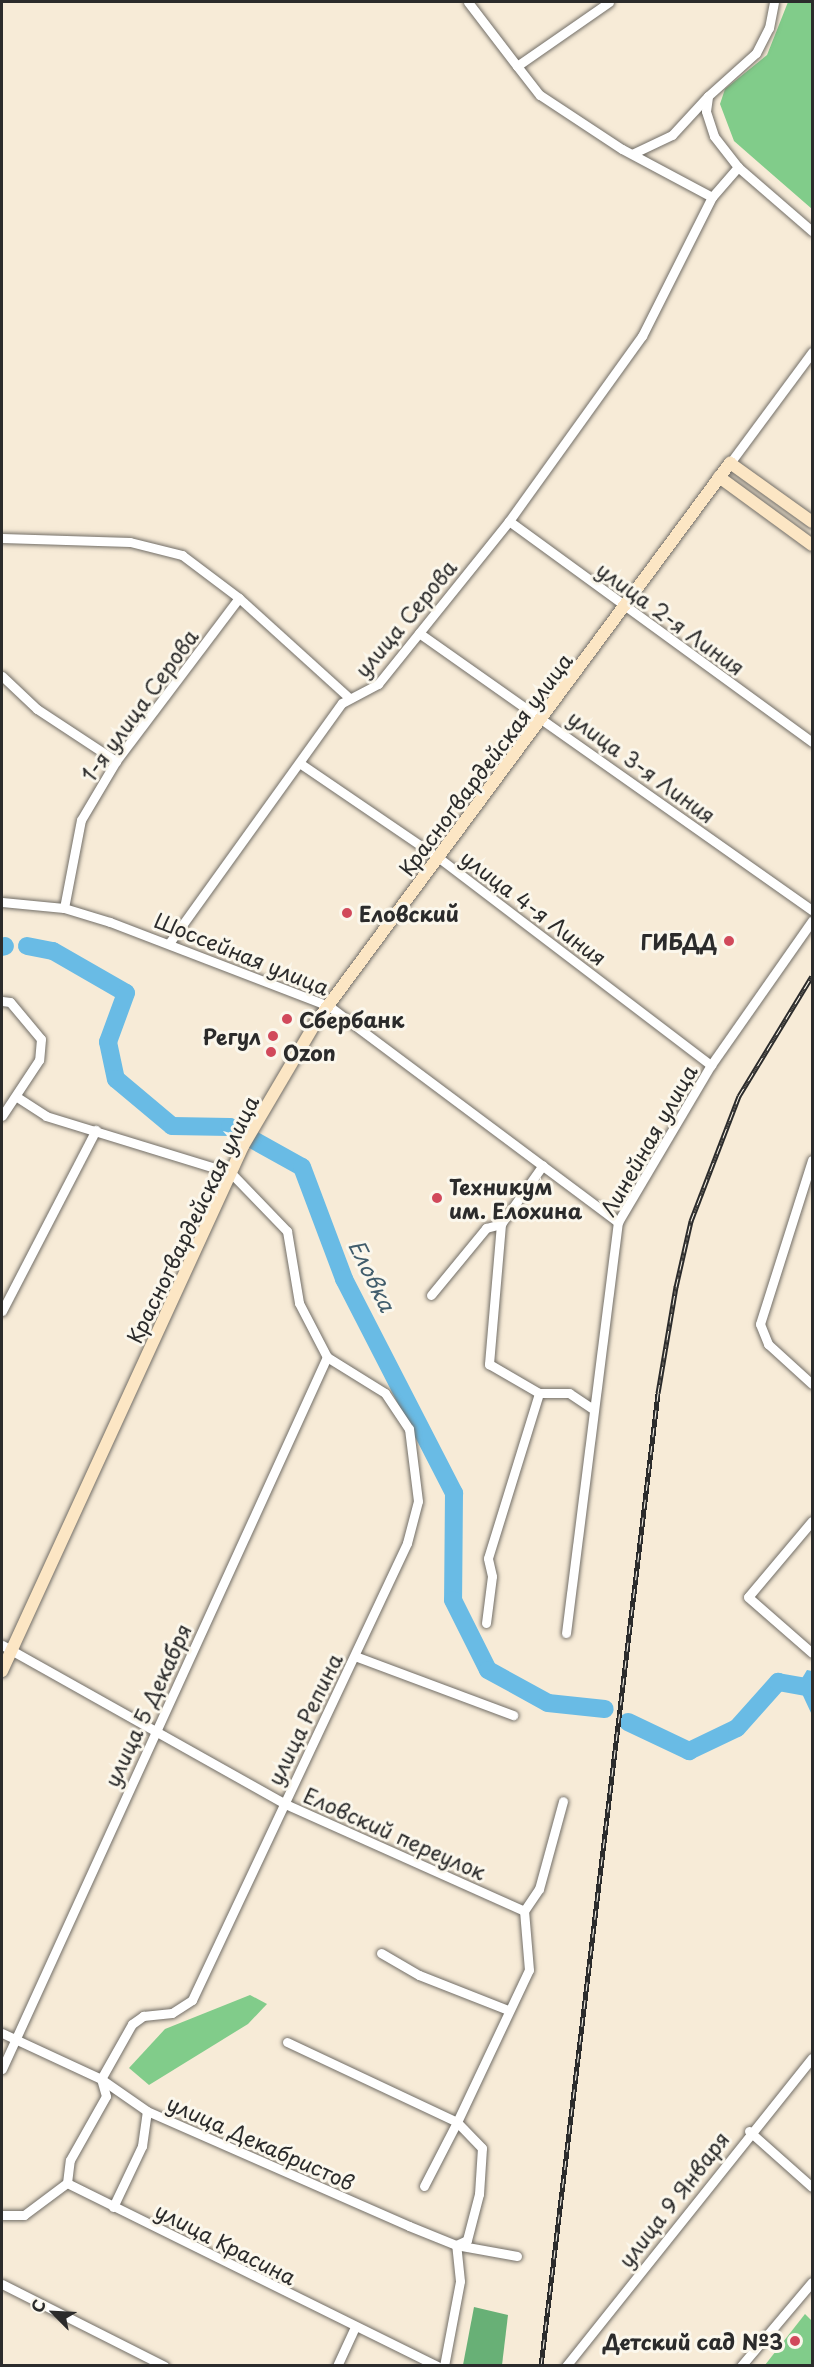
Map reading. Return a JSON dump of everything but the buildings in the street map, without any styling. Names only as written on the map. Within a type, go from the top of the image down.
[{"type":"main road","name":"Красногвардейская улица","points":[[2,1671],[6,1648],[243,1146],[255,1126],[328,1006],[626,608],[730,463]]},
{"type":"main road","points":[[730,463],[813,522]]},
{"type":"main road","points":[[719,477],[813,545]]},
{"type":"street","points":[[468,2],[540,95],[634,153],[712,197]]},
{"type":"street","points":[[517,66],[609,2]]},
{"type":"street","points":[[634,153],[672,135],[708,96],[756,52],[770,28],[774,2]]},
{"type":"street","points":[[708,96],[706,111],[714,136],[738,167],[813,231]]},
{"type":"street","name":"улица Серова","points":[[170,942],[348,697],[378,684],[509,521],[642,336],[712,197],[738,167]]},
{"type":"street","name":"Красногвардейская улица","points":[[730,463],[813,352]]},
{"type":"street","name":"улица 2-я Линия","points":[[509,521],[813,742]]},
{"type":"street","points":[[2,538],[130,542],[182,555],[239,598],[348,697]]},
{"type":"street","name":"1-я улица Серова","points":[[64,908],[74,836],[116,761],[239,598]]},
{"type":"street","name":"улица 3-я Линия","points":[[419,633],[515,705],[544,718],[813,910]]},
{"type":"street","points":[[2,676],[37,709],[116,761]]},
{"type":"street","name":"улица 4-я Линия","points":[[301,764],[439,858],[711,1065]]},
{"type":"street","name":"Шоссейная улица","points":[[2,902],[64,908],[170,942],[328,1006],[618,1222]]},
{"type":"street","name":"Линейная улица","points":[[566,1633],[591,1407],[618,1222],[711,1065],[813,921]]},
{"type":"street","points":[[2,1000],[10,1002],[41,1039],[39,1060],[17,1098],[2,1116]]},
{"type":"street","points":[[17,1098],[46,1116],[231,1173],[287,1232],[299,1303],[327,1357]]},
{"type":"street","points":[[2,1311],[96,1130]]},
{"type":"street","points":[[813,1160],[768,1285],[760,1324],[768,1344],[813,1384]]},
{"type":"street","points":[[543,1165],[501,1224],[489,1364],[539,1393],[569,1394],[591,1407]]},
{"type":"street","points":[[431,1295],[486,1228],[501,1224]]},
{"type":"street","name":"улица Репина","points":[[101,2079],[132,2024],[143,2016],[172,2013],[192,2000],[283,1803],[356,1656],[407,1543],[418,1474],[400,1410],[385,1393],[327,1357]]},
{"type":"street","name":"улица 5 Декабря","points":[[2,2069],[327,1357]]},
{"type":"street","points":[[486,1623],[492,1576],[488,1558],[539,1393]]},
{"type":"street","points":[[813,1521],[748,1597],[813,1653]]},
{"type":"street","name":"Еловский переулок","points":[[6,1648],[283,1803],[524,1911]]},
{"type":"street","points":[[356,1656],[513,1715]]},
{"type":"street","points":[[424,2186],[529,1970],[524,1911],[539,1888],[563,1801]]},
{"type":"street","points":[[381,1953],[419,1975],[508,2010]]},
{"type":"street","name":"улица Декабристов","points":[[2,2033],[101,2079],[147,2111],[456,2245],[517,2256]]},
{"type":"street","points":[[287,2042],[457,2122],[482,2148],[476,2205],[467,2240],[456,2245],[460,2281],[444,2366]]},
{"type":"street","name":"улица 9 Января","points":[[566,2366],[749,2131],[813,2058]]},
{"type":"street","points":[[2,2215],[24,2215],[67,2183],[70,2160],[106,2096],[101,2079]]},
{"type":"street","points":[[113,2207],[142,2146],[147,2111]]},
{"type":"street","points":[[749,2131],[813,2187]]},
{"type":"street","name":"улица Красина","points":[[67,2183],[355,2328],[437,2366]]},
{"type":"street","points":[[741,2366],[813,2282]]},
{"type":"street","points":[[2,2284],[164,2366]]},
{"type":"street","points":[[337,2366],[355,2328]]},
{"type":"green space","points":[[788,2],[812,2],[812,209],[734,141],[720,104],[725,89],[767,55]]},
{"type":"green space","points":[[250,1995],[267,2004],[248,2024],[149,2085],[129,2068],[165,2029]]},
{"type":"green space","points":[[474,2307],[508,2315],[502,2365],[463,2365]]},
{"type":"green space","name":"Детский сад №3","points":[[805,2314],[812,2321],[812,2365],[765,2365]]},
{"type":"water","points":[[807,1670],[812,1671],[812,1715],[798,1685]]},
{"type":"waterway","name":"Еловка","points":[[27,946],[53,951],[126,993],[108,1042],[116,1079],[172,1126],[230,1127],[302,1167],[344,1279],[454,1493],[453,1600],[488,1670],[548,1703],[605,1709]]},
{"type":"waterway","name":"Еловка","points":[[628,1722],[689,1751],[737,1728],[778,1682],[812,1688]]},
{"type":"railway","points":[[541,2366],[658,1393],[676,1287],[691,1221],[739,1096],[812,976]]},
{"type":"place","name":"Еловский","points":[[347,913]]},
{"type":"place","name":"ГИБДД","points":[[729,941]]},
{"type":"place","name":"Сбербанк","points":[[287,1019]]},
{"type":"place","name":"Регул","points":[[273,1036]]},
{"type":"place","name":"Ozon","points":[[271,1052]]},
{"type":"place","name":"Техникум им. Елохина","points":[[437,1198]]},
{"type":"place","name":"Детский сад №3","points":[[795,2341]]}]
